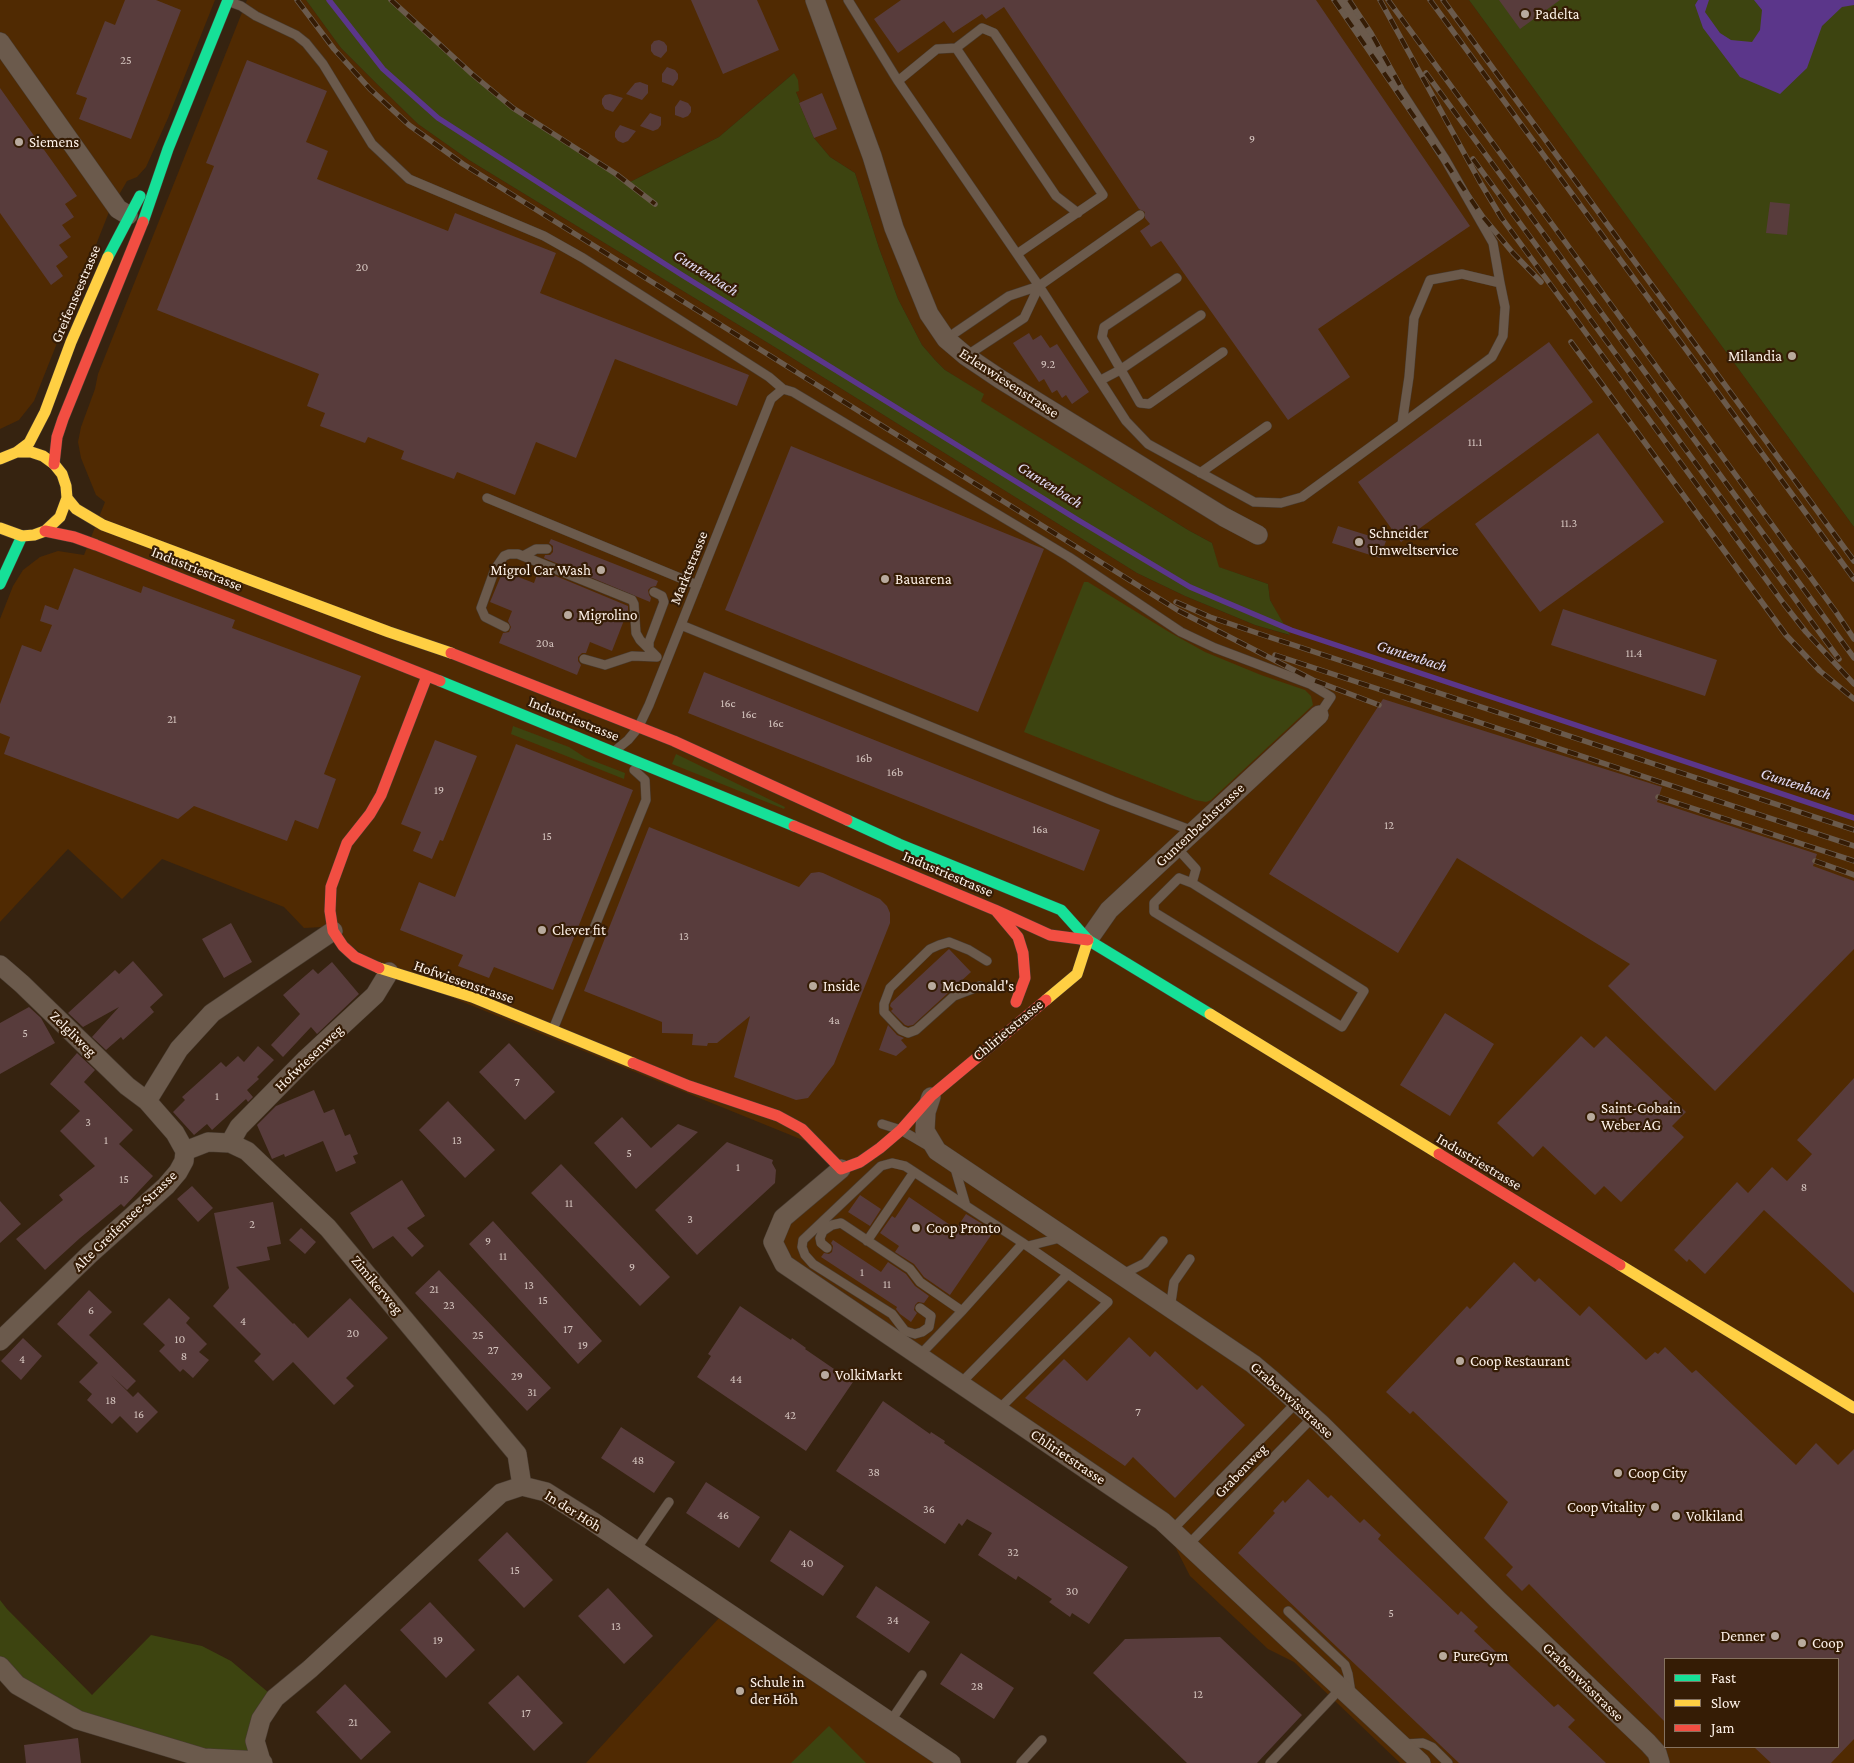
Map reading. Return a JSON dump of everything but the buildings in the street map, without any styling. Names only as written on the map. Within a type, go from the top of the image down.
[{"type":"main road","name":"Greifenseestrasse","points":[[54,464],[57,437],[63,419],[132,251],[152,200],[168,149],[228,1]]},
{"type":"main road","name":"Greifenseestrasse","points":[[17,452],[29,443],[45,412],[71,342],[128,214],[168,149]]},
{"type":"main road","points":[[128,214],[132,226],[132,251]]},
{"type":"main road","points":[[0,459],[17,452],[30,452],[43,456],[54,464],[62,474],[67,498],[60,517],[45,531]]},
{"type":"main road","name":"Industriestrasse","points":[[67,498],[76,509],[104,525],[389,632],[458,655],[674,742],[899,844],[1061,910],[1088,940],[1854,1408]]},
{"type":"main road","points":[[0,528],[10,534],[22,536],[0,584]]},
{"type":"main road","name":"Industriestrasse","points":[[22,536],[34,535],[45,531],[96,544],[613,752],[995,910],[1050,935],[1088,940]]},
{"type":"main road","points":[[333,931],[330,911],[331,887],[340,861],[348,843],[370,814],[381,795],[427,676]]},
{"type":"main road","name":"Chlirietstrasse","points":[[995,910],[1018,937],[1023,953],[1025,978],[1013,1006],[1036,985]]},
{"type":"main road","name":"Hofwiesenstrasse","points":[[333,931],[343,946],[355,957],[370,965],[472,997],[689,1086],[778,1116],[802,1129],[840,1169]]},
{"type":"main road","points":[[1068,957],[1088,940]]},
{"type":"main road","name":"Chlirietstrasse","points":[[840,1169],[869,1156],[901,1130],[931,1096],[1077,974],[1088,940]]},
{"type":"main road","name":"Chlirietstrasse","points":[[840,1169],[851,1153]]},
{"type":"street","name":"Erlenwiesenstrasse","points":[[815,0],[872,156],[894,228],[929,314],[946,339],[966,356],[1000,379],[1224,517],[1258,535]]},
{"type":"street","points":[[0,42],[118,209],[128,214]]},
{"type":"street","name":"Guntenbachstrasse","points":[[1088,940],[1109,910],[1319,715]]},
{"type":"street","points":[[230,1143],[208,1142],[185,1151],[175,1133],[147,1101],[179,1050],[212,1013],[333,931]]},
{"type":"street","name":"Zelgliweg","points":[[0,966],[22,984],[127,1086],[147,1101]]},
{"type":"street","name":"Hofwiesenweg","points":[[230,1143],[245,1120],[374,996],[389,972]]},
{"type":"street","points":[[931,1096],[926,1112],[925,1131],[937,1152]]},
{"type":"street","name":"Zimikerweg","points":[[230,1143],[247,1151],[334,1235],[518,1454],[522,1486]]},
{"type":"street","name":"Alte Greifensee-Strasse","points":[[0,1341],[90,1254],[166,1186],[178,1172],[184,1161],[185,1151]]},
{"type":"street","name":"Grabenwisstrasse","points":[[937,1152],[1066,1236],[1253,1364],[1313,1416],[1498,1600],[1648,1743],[1657,1753],[1660,1763]]},
{"type":"street","name":"Chlirietstrasse","points":[[840,1169],[783,1218],[773,1242],[784,1264],[1162,1521],[1421,1763]]},
{"type":"street","points":[[0,1666],[17,1686],[78,1720],[204,1758],[262,1762],[255,1741],[261,1719],[275,1698],[310,1669],[501,1493],[522,1486]]},
{"type":"street","name":"In der Höh","points":[[522,1486],[546,1492],[951,1763]]},
{"type":"lane","points":[[848,0],[898,81],[1039,286],[1126,421],[1148,444],[1254,502],[1281,503],[1302,497],[1492,357],[1503,336],[1505,307],[1493,243],[1445,159],[1342,0]]},
{"type":"lane","points":[[228,1],[296,35],[306,44],[323,64],[372,144],[409,179],[544,236],[584,258],[769,377],[783,389],[793,392],[1069,558],[1180,632],[1215,648],[1310,684],[1330,697],[1319,715]]},
{"type":"lane","points":[[898,81],[937,49],[956,48],[982,28],[994,33],[1103,195],[1017,254]]},
{"type":"lane","points":[[956,48],[1056,196],[1078,213]]},
{"type":"lane","points":[[946,339],[1009,296],[1039,286],[1140,215]]},
{"type":"lane","points":[[1402,424],[1409,377],[1414,318],[1430,280],[1462,274],[1500,284]]},
{"type":"lane","points":[[1177,278],[1104,327],[1102,337],[1140,403],[1149,404],[1223,352]]},
{"type":"lane","points":[[966,356],[1024,318],[1039,286]]},
{"type":"lane","points":[[1100,380],[1120,370],[1201,315]]},
{"type":"lane","name":"Marktstrasse","points":[[613,752],[628,740],[638,728],[649,705],[771,400],[783,389]]},
{"type":"lane","points":[[1200,473],[1268,426]]},
{"type":"lane","points":[[487,498],[696,585]]},
{"type":"lane","points":[[523,556],[536,549],[547,549]]},
{"type":"lane","points":[[505,627],[486,617],[481,612],[481,605],[499,562],[509,554],[523,556],[632,600],[634,604],[636,633],[640,640],[657,657],[666,661]]},
{"type":"lane","points":[[650,650],[648,645],[664,602],[662,596],[654,592]]},
{"type":"lane","points":[[681,625],[1113,801],[1193,831]]},
{"type":"lane","points":[[584,659],[605,665],[632,656],[657,657]]},
{"type":"lane","points":[[553,1030],[646,800],[645,780],[613,752]]},
{"type":"lane","points":[[1176,847],[1196,869],[1192,882]]},
{"type":"lane","points":[[1179,878],[1192,882],[1364,991],[1342,1027],[1154,912],[1154,903],[1179,878]]},
{"type":"lane","points":[[980,986],[954,996],[916,1030],[908,1033],[902,1030],[884,1012],[884,1004],[890,988],[930,950],[938,945],[949,942],[969,950],[987,961]]},
{"type":"lane","points":[[882,1124],[901,1130],[937,1152]]},
{"type":"lane","points":[[954,1162],[966,1206]]},
{"type":"lane","points":[[920,1308],[931,1316],[929,1326],[922,1332],[915,1334],[905,1331],[892,1314],[813,1264],[805,1255],[802,1247],[802,1240],[881,1166],[892,1163],[905,1166],[1108,1302],[998,1410]]},
{"type":"lane","points":[[867,1241],[914,1172]]},
{"type":"lane","points":[[827,1248],[821,1243],[820,1238],[823,1231],[832,1225],[841,1223],[910,1269],[920,1282],[962,1311]]},
{"type":"lane","points":[[919,1356],[1025,1245],[1066,1236]]},
{"type":"lane","points":[[1121,1275],[1145,1263],[1163,1241]]},
{"type":"lane","points":[[1170,1309],[1174,1282],[1190,1259]]},
{"type":"lane","points":[[960,1384],[1068,1274]]},
{"type":"lane","points":[[1172,1530],[1296,1402]]},
{"type":"lane","name":"Grabenweg","points":[[1188,1545],[1313,1416]]},
{"type":"lane","points":[[635,1551],[668,1502]]},
{"type":"lane","points":[[1270,1763],[1346,1693],[1348,1674],[1345,1665],[1288,1611]]},
{"type":"lane","points":[[889,1722],[922,1675]]},
{"type":"lane","points":[[1020,1763],[1042,1740]]},
{"type":"lane","points":[[1402,1744],[1423,1743],[1432,1747],[1448,1763]]},
{"type":"shaded area","points":[[0,0],[215,0],[168,118],[146,167],[137,177],[127,181],[109,212],[34,401],[19,420],[0,429]]},
{"type":"shaded area","points":[[247,0],[306,0],[341,48],[378,85],[418,124],[469,160],[773,346],[1137,573],[1185,596],[1255,625],[1289,635],[1270,600],[1268,584],[1218,567],[1212,543],[980,401],[983,394],[945,370],[935,360],[922,345],[898,299],[879,248],[855,173],[830,157],[814,138],[799,103],[794,73],[719,137],[628,183],[513,108],[472,74],[391,0],[1469,0],[1854,527],[1854,1763],[1400,1763],[1294,1662],[1268,1649],[1190,1576],[1162,1521],[784,1264],[773,1242],[840,1169],[820,1147],[389,972],[323,927],[304,928],[284,907],[162,859],[122,899],[68,849],[0,922],[0,619],[13,586],[23,570],[40,557],[58,551],[84,555],[105,502],[96,495],[81,458],[78,442],[81,427],[95,389],[98,374]]},
{"type":"shaded area","points":[[1698,0],[1709,0],[1705,12],[1720,33],[1731,40],[1752,42],[1760,30],[1762,10],[1754,0],[1854,0],[1854,5],[1842,7],[1822,26],[1807,68],[1780,94],[1740,77],[1703,28],[1695,5]]},
{"type":"shaded area","name":"Schule in der Höh","points":[[719,1618],[934,1763],[586,1763]]},
{"type":"green space","points":[[306,0],[391,0],[472,74],[513,108],[628,183],[719,137],[794,73],[798,80],[799,91],[796,92],[799,103],[814,138],[830,157],[855,173],[879,248],[898,299],[922,345],[935,360],[945,370],[984,394],[981,401],[1212,543],[1219,567],[1268,584],[1270,600],[1290,635],[1255,625],[1185,596],[1137,573],[773,346],[469,160],[418,124],[378,85],[341,48]]},
{"type":"green space","name":"Milandia","points":[[1469,0],[1854,0],[1854,527],[1604,185]]},
{"type":"green space","points":[[1084,582],[1088,582],[1205,652],[1261,675],[1305,690],[1311,696],[1313,705],[1211,800],[1206,802],[1195,800],[1024,732]]},
{"type":"green space","points":[[513,726],[569,747],[586,758],[625,773],[624,779],[511,734]]},
{"type":"green space","points":[[676,754],[785,807],[784,809],[672,764]]},
{"type":"green space","points":[[0,1600],[92,1695],[151,1635],[202,1646],[231,1661],[275,1698],[261,1719],[261,1761],[78,1720],[0,1666]]},
{"type":"green space","points":[[829,1726],[866,1763],[791,1763]]},
{"type":"waterway","name":"Guntenbach","points":[[329,0],[383,69],[438,118],[682,275],[1078,520],[1190,587],[1291,630],[1854,818]]},
{"type":"railway","points":[[297,0],[334,49],[370,89],[409,125],[463,164],[1179,611],[1313,680],[1379,705]]},
{"type":"railway","points":[[391,0],[472,74],[513,108],[616,174],[655,204]]},
{"type":"railway","points":[[1334,0],[1483,217],[1513,253],[1541,282]]},
{"type":"railway","points":[[1349,0],[1371,33],[1401,87]]},
{"type":"railway","points":[[1380,0],[1501,217],[1784,604],[1806,632],[1854,684]]},
{"type":"railway","points":[[1388,0],[1854,639]]},
{"type":"railway","points":[[1430,0],[1854,579]]},
{"type":"railway","points":[[1443,0],[1854,561]]},
{"type":"railway","points":[[1426,73],[1854,658]]},
{"type":"railway","points":[[1473,159],[1839,659]]},
{"type":"railway","points":[[1571,342],[1786,635],[1820,671],[1854,699]]},
{"type":"railway","points":[[1176,602],[1210,617],[1260,634],[1854,830]]},
{"type":"railway","points":[[1275,655],[1854,846]]},
{"type":"railway","points":[[1658,797],[1854,861]]},
{"type":"railway","points":[[1815,861],[1854,875]]},
{"type":"traffic: fast","points":[[143,222],[168,149],[228,0]]},
{"type":"traffic: fast","points":[[108,257],[140,196]]},
{"type":"traffic: fast","points":[[0,584],[22,536]]},
{"type":"traffic: fast","points":[[440,681],[794,826]]},
{"type":"traffic: fast","points":[[847,820],[899,844],[1061,910],[1088,940],[1210,1014]]},
{"type":"traffic: slow","points":[[17,452],[29,443],[45,412],[71,342],[108,257]]},
{"type":"traffic: slow","points":[[0,459],[17,452],[31,452],[43,456],[54,464],[62,474],[67,498],[60,517],[45,531],[34,535],[22,536],[0,528]]},
{"type":"traffic: slow","points":[[67,498],[76,509],[103,525],[389,632],[451,653]]},
{"type":"traffic: slow","points":[[1046,1000],[1077,974],[1088,940]]},
{"type":"traffic: slow","points":[[379,968],[472,997],[633,1063]]},
{"type":"traffic: slow","points":[[1210,1014],[1439,1154]]},
{"type":"traffic: slow","points":[[1620,1265],[1854,1408]]},
{"type":"traffic: jam","points":[[54,464],[57,437],[63,419],[143,222]]},
{"type":"traffic: jam","points":[[45,531],[74,537],[96,545],[440,681]]},
{"type":"traffic: jam","points":[[451,653],[674,741],[847,820]]},
{"type":"traffic: jam","points":[[379,968],[355,957],[343,946],[333,931],[330,911],[331,887],[347,843],[370,814],[381,795],[427,676]]},
{"type":"traffic: jam","points":[[794,826],[1050,935],[1088,940]]},
{"type":"traffic: jam","points":[[997,912],[1018,937],[1023,953],[1025,978],[1016,1002]]},
{"type":"traffic: jam","points":[[841,1169],[860,1162],[880,1148],[901,1130],[931,1096],[1046,1000]]},
{"type":"traffic: jam","points":[[633,1063],[689,1086],[778,1116],[802,1129],[841,1169]]},
{"type":"traffic: jam","points":[[1439,1154],[1620,1265]]},
{"type":"place","name":"Padelta","points":[[1525,14]]},
{"type":"place","name":"Siemens","points":[[19,142]]},
{"type":"place","name":"Milandia","points":[[1792,356]]},
{"type":"place","name":"Schneider Umweltservice","points":[[1359,542]]},
{"type":"place","name":"Migrol Car Wash","points":[[601,570]]},
{"type":"place","name":"Bauarena","points":[[885,579]]},
{"type":"place","name":"Migrolino","points":[[568,615]]},
{"type":"place","name":"Clever fit","points":[[542,930]]},
{"type":"place","name":"Inside","points":[[813,986]]},
{"type":"place","name":"McDonald's","points":[[932,986]]},
{"type":"place","name":"Saint-Gobain Weber AG","points":[[1591,1117]]},
{"type":"place","name":"Coop Pronto","points":[[916,1228]]},
{"type":"place","name":"Coop Restaurant","points":[[1460,1361]]},
{"type":"place","name":"VolkiMarkt","points":[[825,1375]]},
{"type":"place","name":"Coop City","points":[[1618,1473]]},
{"type":"place","name":"Coop Vitality","points":[[1655,1507]]},
{"type":"place","name":"Volkiland","points":[[1676,1516]]},
{"type":"place","name":"Denner","points":[[1775,1636]]},
{"type":"place","name":"Coop","points":[[1802,1643]]},
{"type":"place","name":"PureGym","points":[[1443,1656]]},
{"type":"place","name":"Schule in der Höh","points":[[740,1691]]}]
